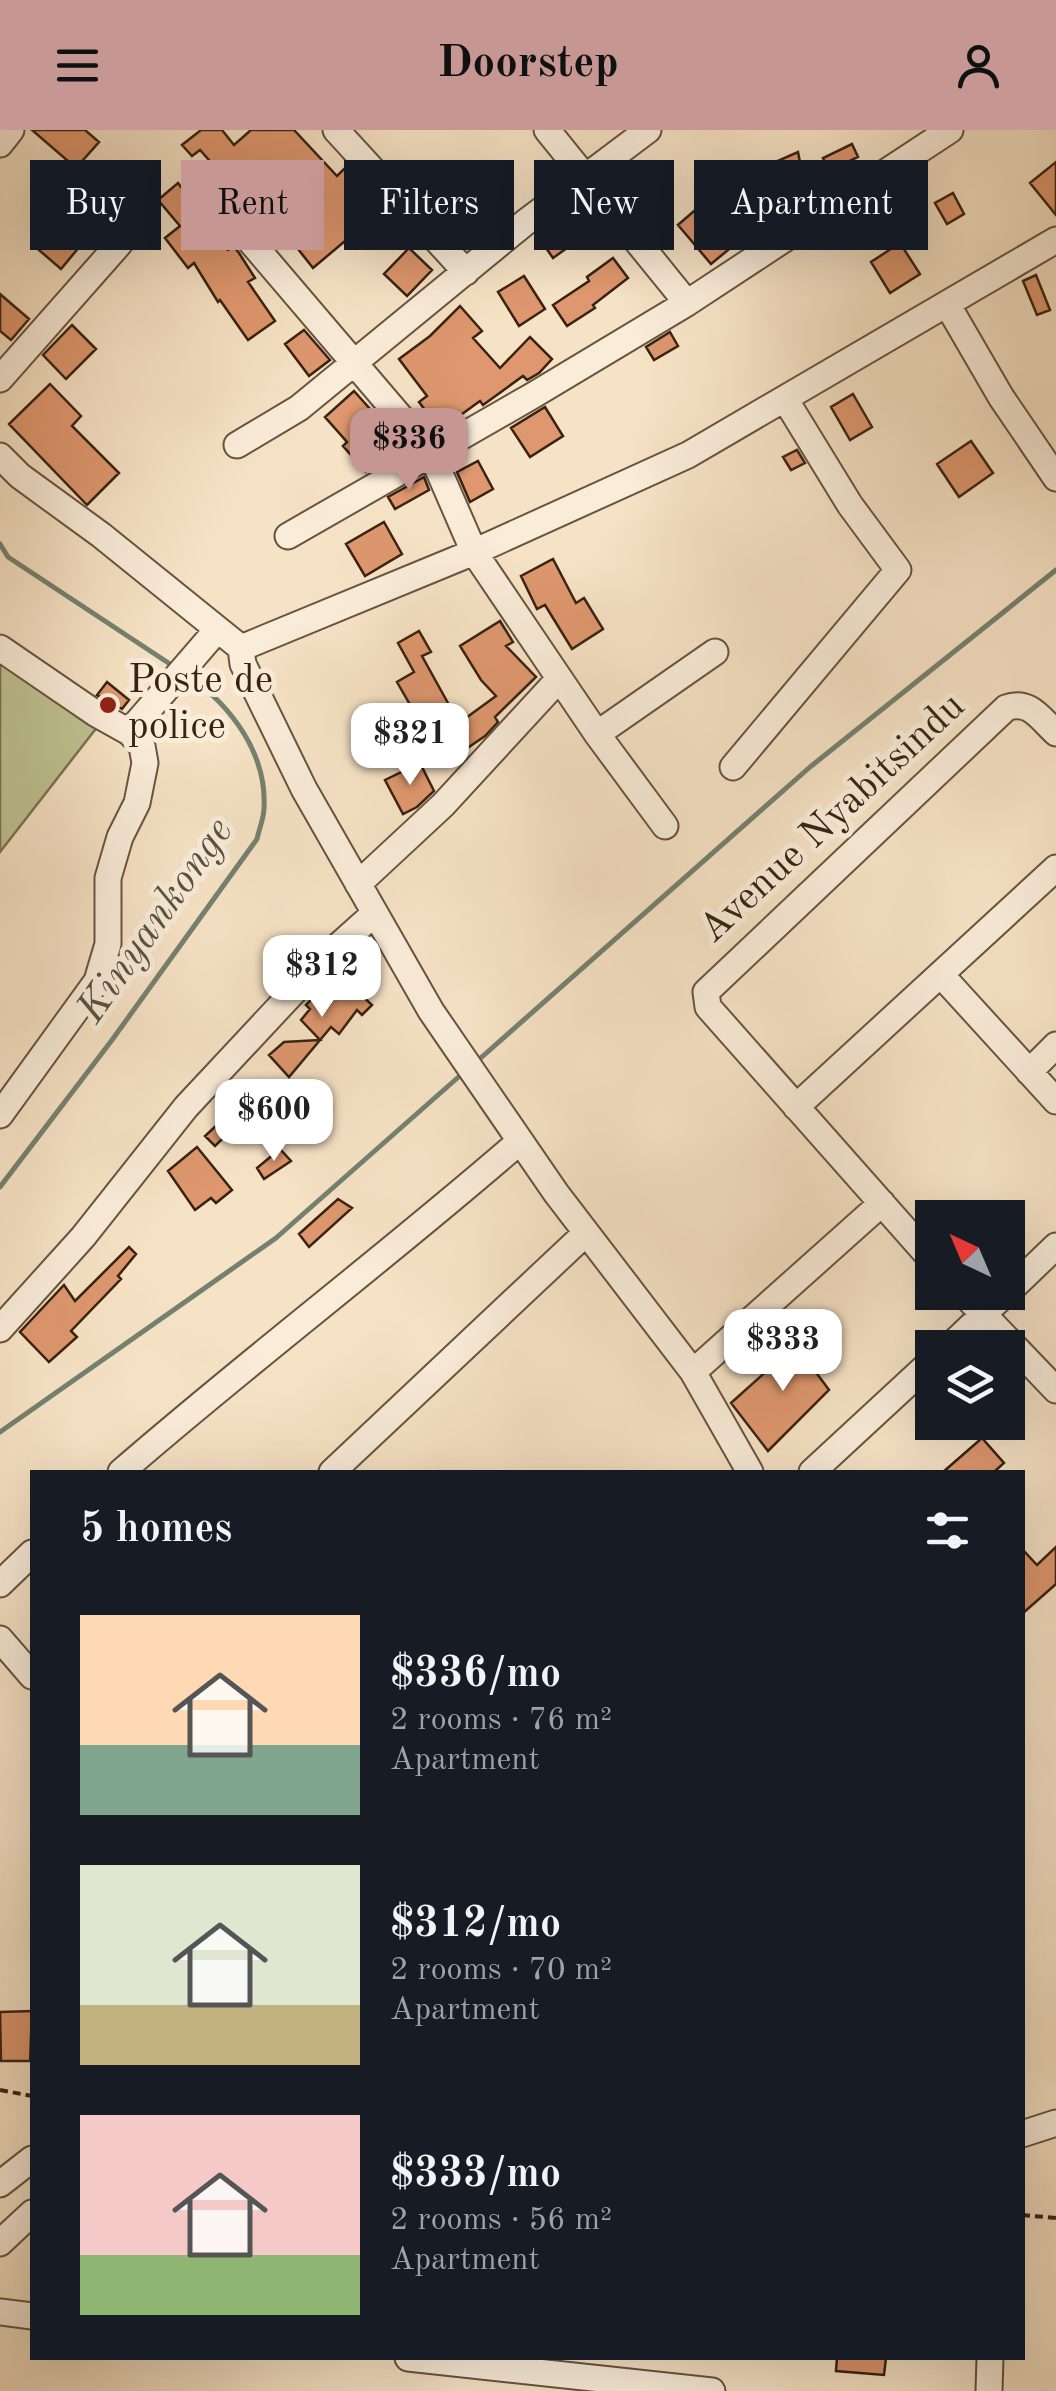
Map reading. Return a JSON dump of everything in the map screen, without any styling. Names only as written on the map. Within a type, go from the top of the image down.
[{"type":"street","points":[[0,144],[11,130]]},
{"type":"street","points":[[336,130],[466,272]]},
{"type":"street","points":[[547,130],[570,160]]},
{"type":"street","points":[[607,160],[648,130]]},
{"type":"street","points":[[288,536],[687,302],[950,130]]},
{"type":"street","points":[[238,446],[299,408],[534,217]]},
{"type":"street","points":[[242,648],[474,552],[688,455],[1056,240]]},
{"type":"street","points":[[0,378],[114,250]]},
{"type":"street","points":[[257,250],[431,452],[474,552],[597,734],[665,826]]},
{"type":"street","points":[[644,250],[687,302]]},
{"type":"street","points":[[947,304],[1056,478]]},
{"type":"street","points":[[733,767],[898,570],[850,506],[784,399]]},
{"type":"street","points":[[0,456],[20,476],[242,648]]},
{"type":"street","points":[[129,732],[217,630]]},
{"type":"street","points":[[0,648],[95,714],[129,732],[142,746],[145,763],[137,803],[120,837],[108,878],[108,944],[97,981],[0,1116]]},
{"type":"street","points":[[242,648],[243,664],[297,774],[432,1011],[520,1142],[693,1372],[749,1470]]},
{"type":"street","points":[[597,734],[715,652]]},
{"type":"street","points":[[358,884],[443,805],[559,679]]},
{"type":"street","name":"Avenue Nyabitsindu","points":[[915,1241],[708,1008],[706,992],[1006,708],[1018,703],[1029,706],[1056,734]]},
{"type":"street","points":[[796,1107],[1056,868]]},
{"type":"street","points":[[0,1329],[83,1237],[186,1106],[326,956],[375,913]]},
{"type":"street","points":[[942,976],[1056,1101]]},
{"type":"street","points":[[1028,1072],[1056,1045]]},
{"type":"street","points":[[123,1470],[520,1142]]},
{"type":"street","points":[[693,1372],[882,1203]]},
{"type":"street","points":[[334,1470],[586,1233]]},
{"type":"street","points":[[1025,1275],[1056,1246]]},
{"type":"street","points":[[977,1310],[1056,1390]]},
{"type":"street","points":[[967,1330],[988,1310]]},
{"type":"street","points":[[814,1470],[915,1378]]},
{"type":"street","points":[[0,1584],[30,1555]]},
{"type":"street","points":[[0,1638],[30,1674]]},
{"type":"street","points":[[1025,2133],[1056,2123]]},
{"type":"street","points":[[0,2184],[30,2161]]},
{"type":"street","points":[[0,2243],[30,2215]]},
{"type":"street","points":[[0,2312],[30,2316]]},
{"type":"street","points":[[439,2360],[712,2391]]},
{"type":"street","points":[[990,2360],[990,2391]]},
{"type":"path","points":[[0,2090],[30,2096]]},
{"type":"path","points":[[1025,2215],[1056,2218]]},
{"type":"green space","points":[[0,649],[98,726],[0,852]]},
{"type":"building","points":[[32,130],[85,130],[99,142],[83,160],[67,160]]},
{"type":"building","points":[[201,130],[222,130],[234,145],[251,130],[294,130],[322,160],[209,160],[200,150],[192,156],[182,145]]},
{"type":"building","points":[[852,144],[858,157],[852,160],[823,158]]},
{"type":"building","points":[[798,152],[800,160],[780,160]]},
{"type":"building","points":[[324,162],[337,176],[344,169],[344,242],[313,268],[299,250],[324,250]]},
{"type":"building","points":[[1056,162],[1056,215],[1030,183]]},
{"type":"building","points":[[178,183],[181,187],[181,250],[236,250],[255,278],[248,282],[275,321],[248,340],[194,263],[188,268],[165,238],[180,226],[161,204],[161,197]]},
{"type":"building","points":[[953,193],[964,214],[947,224],[935,203]]},
{"type":"building","points":[[694,211],[694,244],[678,225]]},
{"type":"building","points":[[39,250],[77,250],[61,269]]},
{"type":"building","points":[[407,250],[432,270],[407,296],[384,274]]},
{"type":"building","points":[[547,250],[564,250],[553,258]]},
{"type":"building","points":[[699,250],[728,250],[711,264]]},
{"type":"building","points":[[889,250],[905,250],[920,274],[890,293],[871,262]]},
{"type":"building","points":[[613,258],[628,278],[593,305],[595,308],[567,326],[553,305],[589,281],[587,277]]},
{"type":"building","points":[[1036,275],[1050,310],[1037,315],[1023,281]]},
{"type":"building","points":[[524,276],[545,309],[519,326],[498,292]]},
{"type":"building","points":[[0,294],[29,319],[11,340],[0,331]]},
{"type":"building","points":[[460,306],[482,331],[473,338],[500,368],[530,337],[552,359],[539,373],[527,380],[523,376],[440,430],[419,402],[427,396],[399,359]]},
{"type":"building","points":[[72,325],[96,349],[66,379],[43,355]]},
{"type":"building","points":[[304,330],[330,360],[309,376],[285,344]]},
{"type":"building","points":[[670,332],[678,346],[654,360],[646,347]]},
{"type":"building","points":[[50,384],[81,416],[72,426],[119,473],[87,505],[9,424]]},
{"type":"building","points":[[354,391],[371,410],[365,415],[397,450],[366,472],[325,417]]},
{"type":"building","points":[[853,394],[872,427],[850,440],[831,407]]},
{"type":"building","points":[[545,407],[563,436],[530,457],[511,428]]},
{"type":"building","points":[[971,441],[993,473],[959,497],[937,464]]},
{"type":"building","points":[[797,450],[805,463],[791,470],[783,457]]},
{"type":"building","points":[[478,461],[493,489],[470,502],[457,472]]},
{"type":"building","points":[[424,477],[429,490],[395,509],[388,497]]},
{"type":"building","points":[[384,522],[402,554],[365,576],[346,544]]},
{"type":"building","points":[[553,559],[576,603],[584,598],[603,629],[572,649],[545,605],[537,609],[521,576]]},
{"type":"building","points":[[500,621],[513,642],[506,646],[536,677],[495,717],[498,722],[485,736],[463,751],[436,713],[420,722],[397,682],[414,672],[398,643],[419,631],[431,652],[422,656],[459,723],[496,696],[460,646]]},
{"type":"building","points":[[107,682],[129,700],[122,709],[97,695]]},
{"type":"building","points":[[420,763],[434,791],[403,814],[385,780]]},
{"type":"building","points":[[337,972],[372,1005],[362,1015],[357,1010],[339,1034],[331,1027],[289,1077],[269,1055],[284,1042],[320,1040],[301,1020],[310,1009],[306,1005]]},
{"type":"building","points":[[244,1100],[253,1109],[215,1146],[205,1136]]},
{"type":"building","points":[[197,1147],[232,1190],[216,1203],[211,1198],[195,1210],[168,1171]]},
{"type":"building","points":[[280,1149],[291,1161],[264,1179],[257,1168]]},
{"type":"building","points":[[338,1199],[352,1208],[309,1247],[299,1234]]},
{"type":"building","points":[[129,1247],[136,1254],[118,1276],[121,1279],[71,1331],[77,1337],[49,1362],[20,1332],[64,1285],[75,1301]]},
{"type":"building","points":[[809,1333],[824,1349],[809,1363],[829,1390],[768,1451],[731,1403]]},
{"type":"building","points":[[984,1440],[1004,1463],[996,1470],[945,1470]]},
{"type":"building","points":[[1056,1547],[1056,1584],[1025,1611],[1025,1552],[1037,1565]]},
{"type":"building","points":[[30,2011],[30,2061],[1,2061],[0,2012]]},
{"type":"building","points":[[837,2360],[886,2360],[884,2375],[836,2371]]},
{"type":"waterway","name":"Kinyankonge","points":[[0,544],[8,557],[176,668]]},
{"type":"waterway","points":[[475,1063],[810,767],[1056,570]]},
{"type":"waterway","name":"Kinyankonge","points":[[0,1187],[257,839],[264,812],[263,788],[253,751],[233,717],[190,677]]},
{"type":"waterway","points":[[0,1432],[276,1238],[463,1073]]},
{"type":"place","name":"Poste de police","points":[[108,705]]}]
